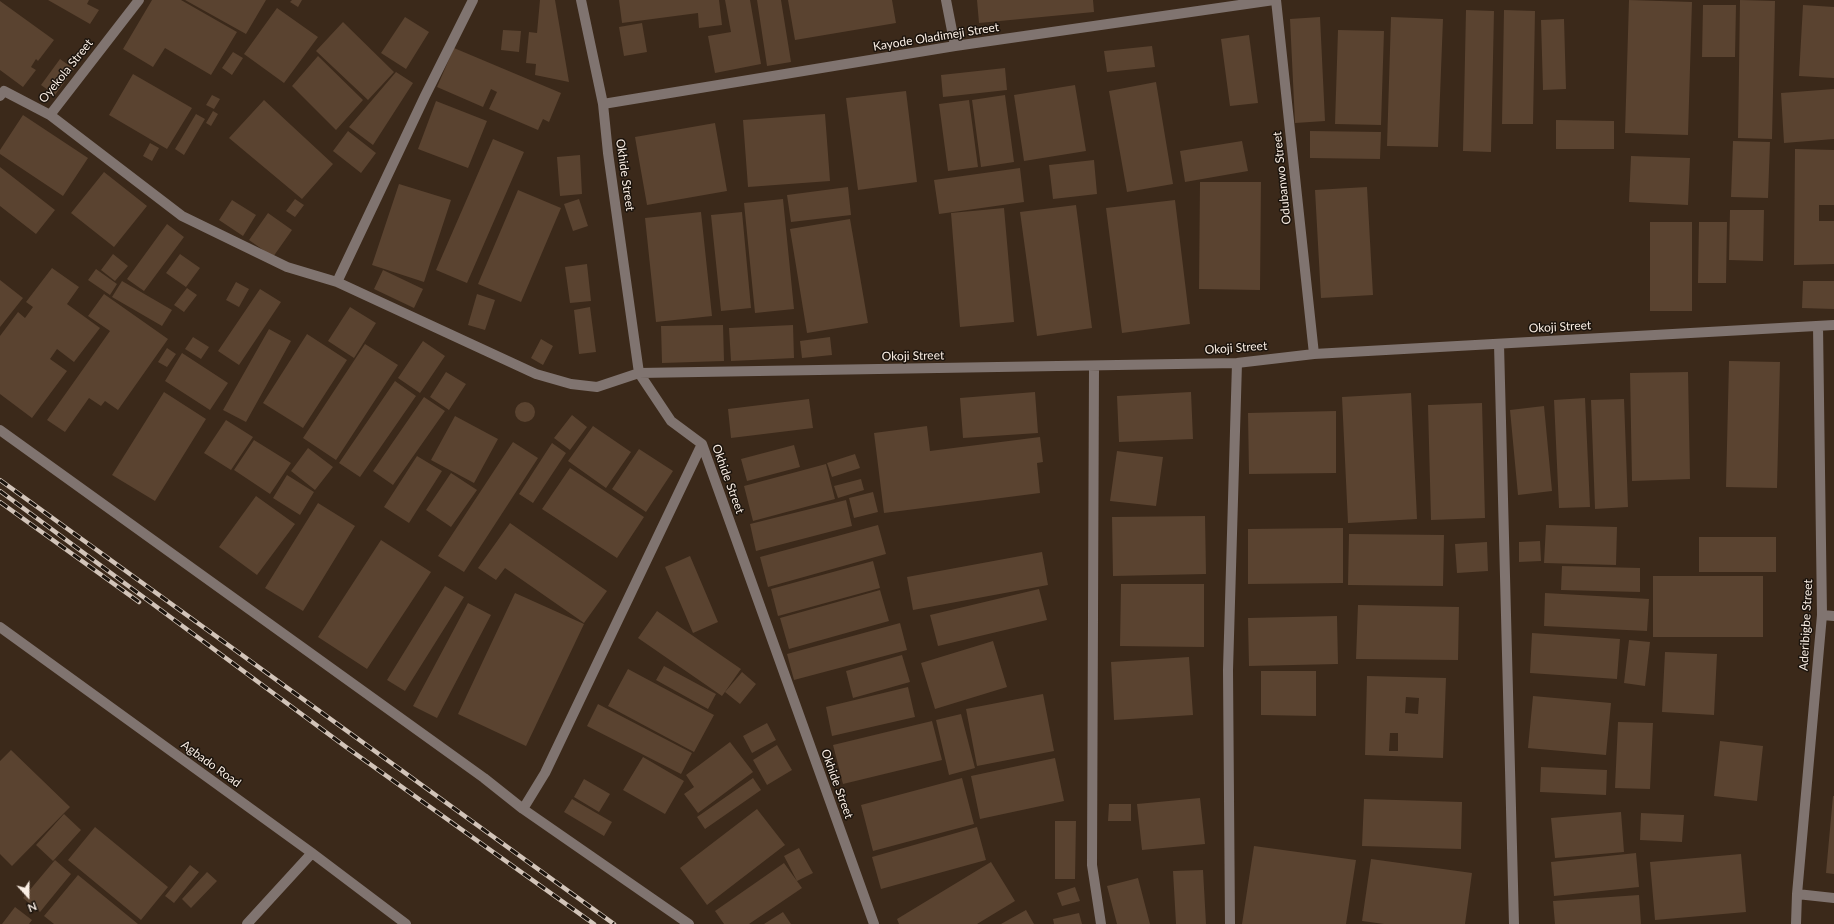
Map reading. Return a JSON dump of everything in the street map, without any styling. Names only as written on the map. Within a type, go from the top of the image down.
[{"type":"street","name":"Oyekola Street","points":[[1,92],[50,115],[139,0]]},
{"type":"street","points":[[337,282],[425,96],[473,0]]},
{"type":"street","name":"Okhide Street","points":[[581,0],[603,104],[608,153],[639,373],[671,421],[702,444],[874,924]]},
{"type":"street","points":[[946,0],[955,46]]},
{"type":"street","name":"Kayode Oladimeji Street","points":[[603,104],[955,46],[1275,0]]},
{"type":"street","name":"Odubanwo Street","points":[[1275,0],[1314,354]]},
{"type":"street","name":"Okoji Street","points":[[50,115],[182,216],[287,267],[337,282],[544,376],[571,384],[597,387],[639,373],[1237,363],[1314,354],[1834,325]]},
{"type":"street","name":"Aderibigbe Street","points":[[1796,924],[1797,894],[1822,615],[1818,326]]},
{"type":"street","points":[[1499,344],[1514,924]]},
{"type":"street","points":[[1230,924],[1228,670],[1237,363]]},
{"type":"street","points":[[1094,366],[1092,865],[1101,924]]},
{"type":"street","points":[[0,430],[484,778],[523,809],[689,924]]},
{"type":"street","points":[[523,809],[545,773],[702,444]]},
{"type":"street","points":[[1822,615],[1834,616]]},
{"type":"street","name":"Agbado Road","points":[[0,627],[312,853],[406,924]]},
{"type":"street","points":[[247,924],[312,853]]},
{"type":"street","points":[[1797,894],[1834,898]]},
{"type":"building","points":[[48,0],[89,0],[87,4],[99,10],[90,24]]},
{"type":"building","points":[[152,0],[181,0],[237,32],[211,75],[165,48],[153,67],[123,49]]},
{"type":"building","points":[[185,0],[266,0],[246,34]]},
{"type":"building","points":[[292,0],[302,0],[298,7],[290,2]]},
{"type":"building","points":[[540,0],[555,0],[569,82],[535,75],[536,64],[526,63],[529,32],[537,33]]},
{"type":"building","points":[[619,0],[719,0],[722,25],[699,28],[698,13],[622,23]]},
{"type":"building","points":[[725,0],[750,0],[761,64],[715,73],[708,36],[731,32]]},
{"type":"building","points":[[757,0],[781,0],[791,62],[767,66]]},
{"type":"building","points":[[788,0],[892,0],[896,23],[795,40]]},
{"type":"building","points":[[977,0],[1093,0],[1094,12],[979,23]]},
{"type":"building","points":[[1629,0],[1692,2],[1688,135],[1625,133]]},
{"type":"building","points":[[1740,0],[1775,1],[1772,139],[1738,138]]},
{"type":"building","points":[[0,1],[54,40],[38,61],[36,59],[31,67],[36,70],[23,87],[0,70]]},
{"type":"building","points":[[1703,5],[1736,5],[1735,57],[1702,57]]},
{"type":"building","points":[[1803,5],[1834,7],[1834,78],[1799,76]]},
{"type":"building","points":[[277,8],[318,37],[284,83],[244,54]]},
{"type":"building","points":[[1466,10],[1494,11],[1491,152],[1463,151]]},
{"type":"building","points":[[1504,10],[1535,11],[1533,124],[1502,124]]},
{"type":"building","points":[[405,17],[429,32],[406,69],[381,53]]},
{"type":"building","points":[[1320,17],[1325,121],[1295,123],[1290,19]]},
{"type":"building","points":[[1391,17],[1443,19],[1438,147],[1387,146]]},
{"type":"building","points":[[1564,19],[1566,89],[1543,90],[1541,20]]},
{"type":"building","points":[[343,22],[394,72],[368,100],[316,51]]},
{"type":"building","points":[[642,23],[647,52],[624,56],[619,27]]},
{"type":"building","points":[[503,30],[521,31],[519,52],[501,50]]},
{"type":"building","points":[[1338,30],[1384,31],[1381,125],[1335,124]]},
{"type":"building","points":[[1249,35],[1258,103],[1230,106],[1221,39]]},
{"type":"building","points":[[1152,46],[1155,67],[1107,72],[1104,51]]},
{"type":"building","points":[[454,48],[561,93],[549,122],[543,119],[538,130],[489,109],[497,92],[491,89],[483,107],[437,87]]},
{"type":"building","points":[[233,52],[243,58],[232,75],[222,68]]},
{"type":"building","points":[[318,56],[363,100],[336,130],[292,86]]},
{"type":"building","points":[[60,59],[74,69],[55,95],[41,85]]},
{"type":"building","points":[[1005,68],[1007,90],[943,97],[941,75]]},
{"type":"building","points":[[396,72],[413,83],[373,145],[349,127]]},
{"type":"building","points":[[133,74],[192,108],[167,149],[109,115]]},
{"type":"building","points":[[1156,82],[1173,184],[1127,192],[1109,91]]},
{"type":"building","points":[[1075,85],[1086,151],[1024,161],[1014,95]]},
{"type":"building","points":[[1834,89],[1834,139],[1784,143],[1781,93]]},
{"type":"building","points":[[906,91],[917,182],[858,190],[846,98]]},
{"type":"building","points":[[212,95],[220,99],[214,109],[206,105]]},
{"type":"building","points":[[1005,95],[1014,162],[981,167],[972,100]]},
{"type":"building","points":[[264,100],[333,164],[302,199],[229,138]]},
{"type":"building","points":[[969,100],[978,167],[948,171],[939,104]]},
{"type":"building","points":[[436,101],[487,121],[468,168],[418,149]]},
{"type":"building","points":[[213,111],[218,114],[211,126],[206,123]]},
{"type":"building","points":[[196,114],[205,119],[184,155],[175,149]]},
{"type":"building","points":[[825,114],[830,181],[748,187],[743,120]]},
{"type":"building","points":[[23,115],[88,158],[63,196],[0,154],[0,150]]},
{"type":"building","points":[[1556,120],[1614,121],[1614,149],[1556,149]]},
{"type":"building","points":[[715,123],[727,191],[647,205],[635,137]]},
{"type":"building","points":[[348,131],[376,153],[361,173],[333,151]]},
{"type":"building","points":[[1310,131],[1381,132],[1380,159],[1310,158]]},
{"type":"building","points":[[493,139],[524,152],[467,283],[436,270]]},
{"type":"building","points":[[1242,141],[1248,171],[1185,182],[1180,151]]},
{"type":"building","points":[[1733,141],[1770,142],[1768,198],[1731,197]]},
{"type":"building","points":[[150,143],[159,148],[152,161],[143,156]]},
{"type":"building","points":[[1795,149],[1834,150],[1834,205],[1819,205],[1819,221],[1834,221],[1834,264],[1794,265]]},
{"type":"building","points":[[580,155],[582,194],[560,196],[557,157]]},
{"type":"building","points":[[1631,156],[1690,158],[1688,205],[1629,202]]},
{"type":"building","points":[[1094,160],[1097,194],[1053,199],[1049,165]]},
{"type":"building","points":[[0,167],[55,210],[36,234],[0,206]]},
{"type":"building","points":[[1020,168],[1024,202],[939,214],[934,180]]},
{"type":"building","points":[[104,172],[147,206],[114,247],[71,213]]},
{"type":"building","points":[[1200,182],[1261,182],[1260,290],[1199,289]]},
{"type":"building","points":[[399,184],[451,200],[424,282],[372,265]]},
{"type":"building","points":[[848,187],[851,215],[791,222],[787,195]]},
{"type":"building","points":[[1367,187],[1373,295],[1321,298],[1315,190]]},
{"type":"building","points":[[518,190],[561,208],[521,302],[478,284]]},
{"type":"building","points":[[295,199],[304,205],[295,217],[286,211]]},
{"type":"building","points":[[579,199],[588,226],[573,231],[564,204]]},
{"type":"building","points":[[783,199],[794,309],[755,313],[744,203]]},
{"type":"building","points":[[232,200],[256,215],[243,236],[219,220]]},
{"type":"building","points":[[1175,200],[1190,324],[1122,333],[1106,208]]},
{"type":"building","points":[[1076,205],[1092,328],[1037,336],[1020,212]]},
{"type":"building","points":[[1004,208],[1014,322],[960,327],[951,213]]},
{"type":"building","points":[[1730,210],[1764,210],[1763,261],[1729,260]]},
{"type":"building","points":[[701,212],[712,316],[656,322],[645,218]]},
{"type":"building","points":[[742,212],[751,308],[721,311],[711,215]]},
{"type":"building","points":[[268,213],[292,230],[273,257],[249,240]]},
{"type":"building","points":[[850,219],[868,323],[807,333],[790,229]]},
{"type":"building","points":[[1650,222],[1692,222],[1692,311],[1650,311]]},
{"type":"building","points":[[1699,222],[1727,222],[1726,283],[1698,283]]},
{"type":"building","points":[[167,224],[184,237],[144,291],[127,279]]},
{"type":"building","points":[[113,254],[128,266],[115,281],[101,270]]},
{"type":"building","points":[[180,254],[200,268],[186,287],[166,273]]},
{"type":"building","points":[[587,264],[591,301],[570,303],[565,267]]},
{"type":"building","points":[[52,268],[79,287],[67,304],[100,328],[74,362],[57,349],[50,359],[67,371],[32,418],[0,394],[0,336],[18,312],[25,318],[33,307],[26,302]]},
{"type":"building","points":[[96,269],[117,284],[110,295],[88,280]]},
{"type":"building","points":[[383,270],[423,289],[414,308],[374,289]]},
{"type":"building","points":[[0,280],[23,298],[0,327]]},
{"type":"building","points":[[122,281],[172,310],[162,326],[112,297]]},
{"type":"building","points":[[1803,281],[1834,281],[1834,309],[1802,308]]},
{"type":"building","points":[[236,282],[249,289],[239,307],[226,300]]},
{"type":"building","points":[[187,288],[197,295],[184,312],[174,305]]},
{"type":"building","points":[[260,289],[281,302],[239,365],[218,351]]},
{"type":"building","points":[[104,294],[168,339],[118,410],[105,401],[101,406],[89,398],[65,432],[47,420],[110,331],[88,316]]},
{"type":"building","points":[[477,294],[495,300],[485,330],[468,325]]},
{"type":"building","points":[[350,307],[376,323],[354,358],[328,341]]},
{"type":"building","points":[[590,307],[596,352],[579,354],[574,310]]},
{"type":"building","points":[[723,325],[724,361],[662,363],[661,326]]},
{"type":"building","points":[[793,325],[794,358],[731,361],[729,328]]},
{"type":"building","points":[[269,329],[291,341],[246,422],[223,410]]},
{"type":"building","points":[[307,334],[347,360],[303,428],[263,403]]},
{"type":"building","points":[[193,337],[209,347],[201,359],[185,349]]},
{"type":"building","points":[[830,337],[832,355],[802,358],[800,341]]},
{"type":"building","points":[[541,339],[553,346],[543,365],[531,358]]},
{"type":"building","points":[[423,341],[445,356],[420,393],[398,378]]},
{"type":"building","points":[[365,344],[398,365],[336,460],[303,438]]},
{"type":"building","points":[[167,348],[176,354],[167,367],[158,362]]},
{"type":"building","points":[[182,353],[228,383],[210,410],[165,381]]},
{"type":"building","points":[[1729,361],[1780,362],[1777,488],[1726,487]]},
{"type":"building","points":[[446,372],[466,384],[449,410],[430,397]]},
{"type":"building","points":[[1688,372],[1690,479],[1632,481],[1630,373]]},
{"type":"building","points":[[395,381],[416,396],[360,477],[339,463]]},
{"type":"building","points":[[164,392],[206,419],[155,501],[112,475]]},
{"type":"building","points":[[1035,392],[1038,433],[963,438],[960,398]]},
{"type":"building","points":[[1191,392],[1193,439],[1119,442],[1117,396]]},
{"type":"building","points":[[1411,393],[1417,519],[1348,523],[1342,397]]},
{"type":"building","points":[[424,397],[445,411],[393,485],[373,471]]},
{"type":"building","points":[[1585,398],[1590,507],[1559,508],[1554,400]]},
{"type":"building","points":[[809,399],[813,428],[731,438],[728,409]]},
{"type":"building","points":[[1624,399],[1628,507],[1595,509],[1591,400]]},
{"type":"building","points":[[525,402],[532,405],[535,412],[532,419],[525,422],[518,419],[515,412],[518,405]]},
{"type":"building","points":[[1482,403],[1485,518],[1431,520],[1428,405]]},
{"type":"building","points":[[1544,406],[1552,491],[1518,495],[1510,410]]},
{"type":"building","points":[[1336,411],[1336,473],[1249,474],[1248,413]]},
{"type":"building","points":[[572,415],[587,427],[570,450],[554,438]]},
{"type":"building","points":[[455,416],[498,439],[474,483],[431,460]]},
{"type":"building","points":[[226,420],[253,437],[231,470],[204,453]]},
{"type":"building","points":[[593,426],[631,452],[606,488],[568,461]]},
{"type":"building","points":[[927,426],[930,451],[1040,437],[1043,462],[1037,463],[1040,493],[884,513],[874,433]]},
{"type":"building","points":[[254,440],[291,463],[270,494],[234,470]]},
{"type":"building","points":[[513,442],[538,458],[464,572],[438,556]]},
{"type":"building","points":[[552,443],[566,453],[533,503],[519,494]]},
{"type":"building","points":[[794,445],[800,467],[747,481],[741,459]]},
{"type":"building","points":[[308,448],[333,467],[315,490],[291,471]]},
{"type":"building","points":[[639,449],[673,471],[646,512],[612,489]]},
{"type":"building","points":[[1117,451],[1163,457],[1156,506],[1110,501]]},
{"type":"building","points":[[855,454],[860,468],[832,477],[827,463]]},
{"type":"building","points":[[417,456],[442,471],[409,523],[384,507]]},
{"type":"building","points":[[826,464],[835,499],[753,521],[744,486]]},
{"type":"building","points":[[570,468],[644,517],[617,558],[542,509]]},
{"type":"building","points":[[451,473],[477,490],[451,527],[426,510]]},
{"type":"building","points":[[287,475],[314,492],[300,515],[273,498]]},
{"type":"building","points":[[861,479],[864,490],[838,498],[834,486]]},
{"type":"building","points":[[873,492],[878,512],[854,518],[849,498]]},
{"type":"building","points":[[256,496],[295,524],[257,575],[219,547]]},
{"type":"building","points":[[846,500],[852,526],[756,551],[750,524]]},
{"type":"building","points":[[318,503],[355,526],[303,611],[265,588]]},
{"type":"building","points":[[1205,516],[1206,574],[1113,576],[1112,517]]},
{"type":"building","points":[[510,523],[607,591],[584,623],[505,568],[496,580],[478,568]]},
{"type":"building","points":[[878,525],[886,554],[768,587],[760,557]]},
{"type":"building","points":[[1546,525],[1617,527],[1616,565],[1544,563]]},
{"type":"building","points":[[1343,528],[1343,583],[1248,584],[1248,529]]},
{"type":"building","points":[[1349,534],[1444,535],[1443,586],[1348,585]]},
{"type":"building","points":[[1699,537],[1776,537],[1776,572],[1699,572]]},
{"type":"building","points":[[381,540],[431,572],[367,669],[318,637]]},
{"type":"building","points":[[1540,541],[1541,561],[1519,562],[1519,542]]},
{"type":"building","points":[[1487,542],[1488,571],[1457,573],[1455,544]]},
{"type":"building","points":[[1042,552],[1048,585],[913,610],[907,577]]},
{"type":"building","points":[[690,556],[718,622],[693,633],[665,567]]},
{"type":"building","points":[[873,561],[880,588],[778,616],[771,589]]},
{"type":"building","points":[[1562,566],[1640,568],[1640,592],[1561,590]]},
{"type":"building","points":[[1653,576],[1763,576],[1763,637],[1653,637]]},
{"type":"building","points":[[1121,584],[1204,584],[1204,647],[1120,646]]},
{"type":"building","points":[[445,586],[464,597],[405,691],[387,680]]},
{"type":"building","points":[[1039,589],[1047,620],[938,646],[930,615]]},
{"type":"building","points":[[880,590],[889,621],[789,649],[780,618]]},
{"type":"building","points":[[515,593],[584,624],[526,746],[458,714]]},
{"type":"building","points":[[1545,593],[1649,599],[1647,631],[1544,626]]},
{"type":"building","points":[[468,603],[491,615],[437,718],[413,706]]},
{"type":"building","points":[[1358,605],[1459,607],[1458,660],[1356,659]]},
{"type":"building","points":[[657,611],[741,669],[722,696],[638,638]]},
{"type":"building","points":[[1337,616],[1338,664],[1249,666],[1248,618]]},
{"type":"building","points":[[900,623],[907,650],[794,680],[787,654]]},
{"type":"building","points":[[1532,633],[1620,639],[1617,679],[1530,673]]},
{"type":"building","points":[[1629,640],[1650,642],[1645,686],[1624,683]]},
{"type":"building","points":[[993,641],[1007,687],[935,709],[921,663]]},
{"type":"building","points":[[1665,652],[1717,654],[1714,715],[1662,712]]},
{"type":"building","points":[[902,655],[910,682],[853,698],[846,671]]},
{"type":"building","points":[[1189,657],[1193,715],[1114,720],[1111,662]]},
{"type":"building","points":[[664,666],[716,694],[708,709],[656,680]]},
{"type":"building","points":[[628,669],[714,715],[694,752],[608,706]]},
{"type":"building","points":[[1261,671],[1316,671],[1316,716],[1261,715]]},
{"type":"building","points":[[742,672],[756,684],[740,704],[725,692]]},
{"type":"building","points":[[1367,676],[1446,678],[1443,758],[1365,755]],"holes":[[[1406,697],[1419,698],[1418,714],[1405,713]],[[1390,733],[1398,733],[1398,751],[1389,751]]]},
{"type":"building","points":[[908,687],[915,717],[832,736],[826,707]]},
{"type":"building","points":[[1043,694],[1054,751],[977,766],[966,709]]},
{"type":"building","points":[[1533,696],[1611,703],[1606,755],[1528,748]]},
{"type":"building","points":[[598,704],[692,753],[681,774],[587,726]]},
{"type":"building","points":[[961,714],[975,768],[949,775],[936,720]]},
{"type":"building","points":[[932,721],[942,760],[843,784],[833,745]]},
{"type":"building","points":[[1618,722],[1653,723],[1650,789],[1615,788]]},
{"type":"building","points":[[767,723],[776,740],[752,753],[743,736]]},
{"type":"building","points":[[1720,741],[1763,746],[1757,801],[1714,796]]},
{"type":"building","points":[[730,742],[753,772],[698,813],[684,794],[694,787],[686,775]]},
{"type":"building","points":[[777,745],[792,770],[767,785],[753,760]]},
{"type":"building","points":[[11,750],[70,807],[12,866],[0,854],[0,761]]},
{"type":"building","points":[[643,757],[684,781],[665,814],[623,790]]},
{"type":"building","points":[[1055,758],[1064,801],[980,819],[971,776]]},
{"type":"building","points":[[1541,767],[1607,770],[1606,795],[1540,792]]},
{"type":"building","points":[[753,778],[761,790],[705,829],[697,817]]},
{"type":"building","points":[[962,778],[974,824],[873,851],[861,805]]},
{"type":"building","points":[[584,779],[610,794],[599,812],[574,797]]},
{"type":"building","points":[[1834,796],[1834,874],[1826,873]]},
{"type":"building","points":[[1200,798],[1205,844],[1142,850],[1137,804]]},
{"type":"building","points":[[572,799],[612,822],[604,836],[564,812]]},
{"type":"building","points":[[1364,799],[1462,802],[1461,849],[1362,846]]},
{"type":"building","points":[[1109,804],[1131,804],[1131,821],[1108,821]]},
{"type":"building","points":[[757,809],[785,845],[707,905],[680,868]]},
{"type":"building","points":[[1621,812],[1624,852],[1555,858],[1551,818]]},
{"type":"building","points":[[1641,813],[1684,815],[1682,842],[1640,840]]},
{"type":"building","points":[[64,814],[81,830],[53,861],[36,845]]},
{"type":"building","points":[[1055,821],[1076,821],[1075,879],[1055,879]]},
{"type":"building","points":[[95,827],[168,887],[141,920],[68,860]]},
{"type":"building","points":[[977,827],[986,860],[881,889],[872,857]]},
{"type":"building","points":[[1254,846],[1356,860],[1346,924],[1242,924]]},
{"type":"building","points":[[799,848],[813,873],[797,881],[784,856]]},
{"type":"building","points":[[1636,853],[1639,887],[1554,896],[1551,862]]},
{"type":"building","points":[[1741,854],[1746,912],[1655,920],[1650,862]]},
{"type":"building","points":[[1371,859],[1472,873],[1465,924],[1384,924],[1362,921]]},
{"type":"building","points":[[55,860],[71,874],[40,912],[23,898]]},
{"type":"building","points":[[991,862],[1015,901],[977,924],[899,924],[897,919]]},
{"type":"building","points":[[784,863],[802,888],[749,924],[724,924],[715,911]]},
{"type":"building","points":[[190,865],[199,872],[174,903],[165,896]]},
{"type":"building","points":[[1203,870],[1206,924],[1176,924],[1173,871]]},
{"type":"building","points":[[207,872],[217,881],[191,908],[182,899]]},
{"type":"building","points":[[78,875],[138,924],[54,924],[44,916]]},
{"type":"building","points":[[1138,878],[1150,924],[1117,924],[1107,886]]},
{"type":"building","points":[[1075,887],[1080,901],[1062,906],[1057,893]]},
{"type":"building","points":[[1639,895],[1641,924],[1555,924],[1553,901]]},
{"type":"building","points":[[15,907],[32,920],[29,924],[2,924]]},
{"type":"building","points":[[1026,910],[1034,924],[1001,924]]},
{"type":"building","points":[[783,912],[791,924],[764,924]]},
{"type":"building","points":[[1079,913],[1082,924],[1054,924],[1053,919]]},
{"type":"railway","points":[[0,480],[614,924]]},
{"type":"railway","points":[[0,491],[346,747],[594,924]]},
{"type":"railway","points":[[0,502],[139,602]]}]
